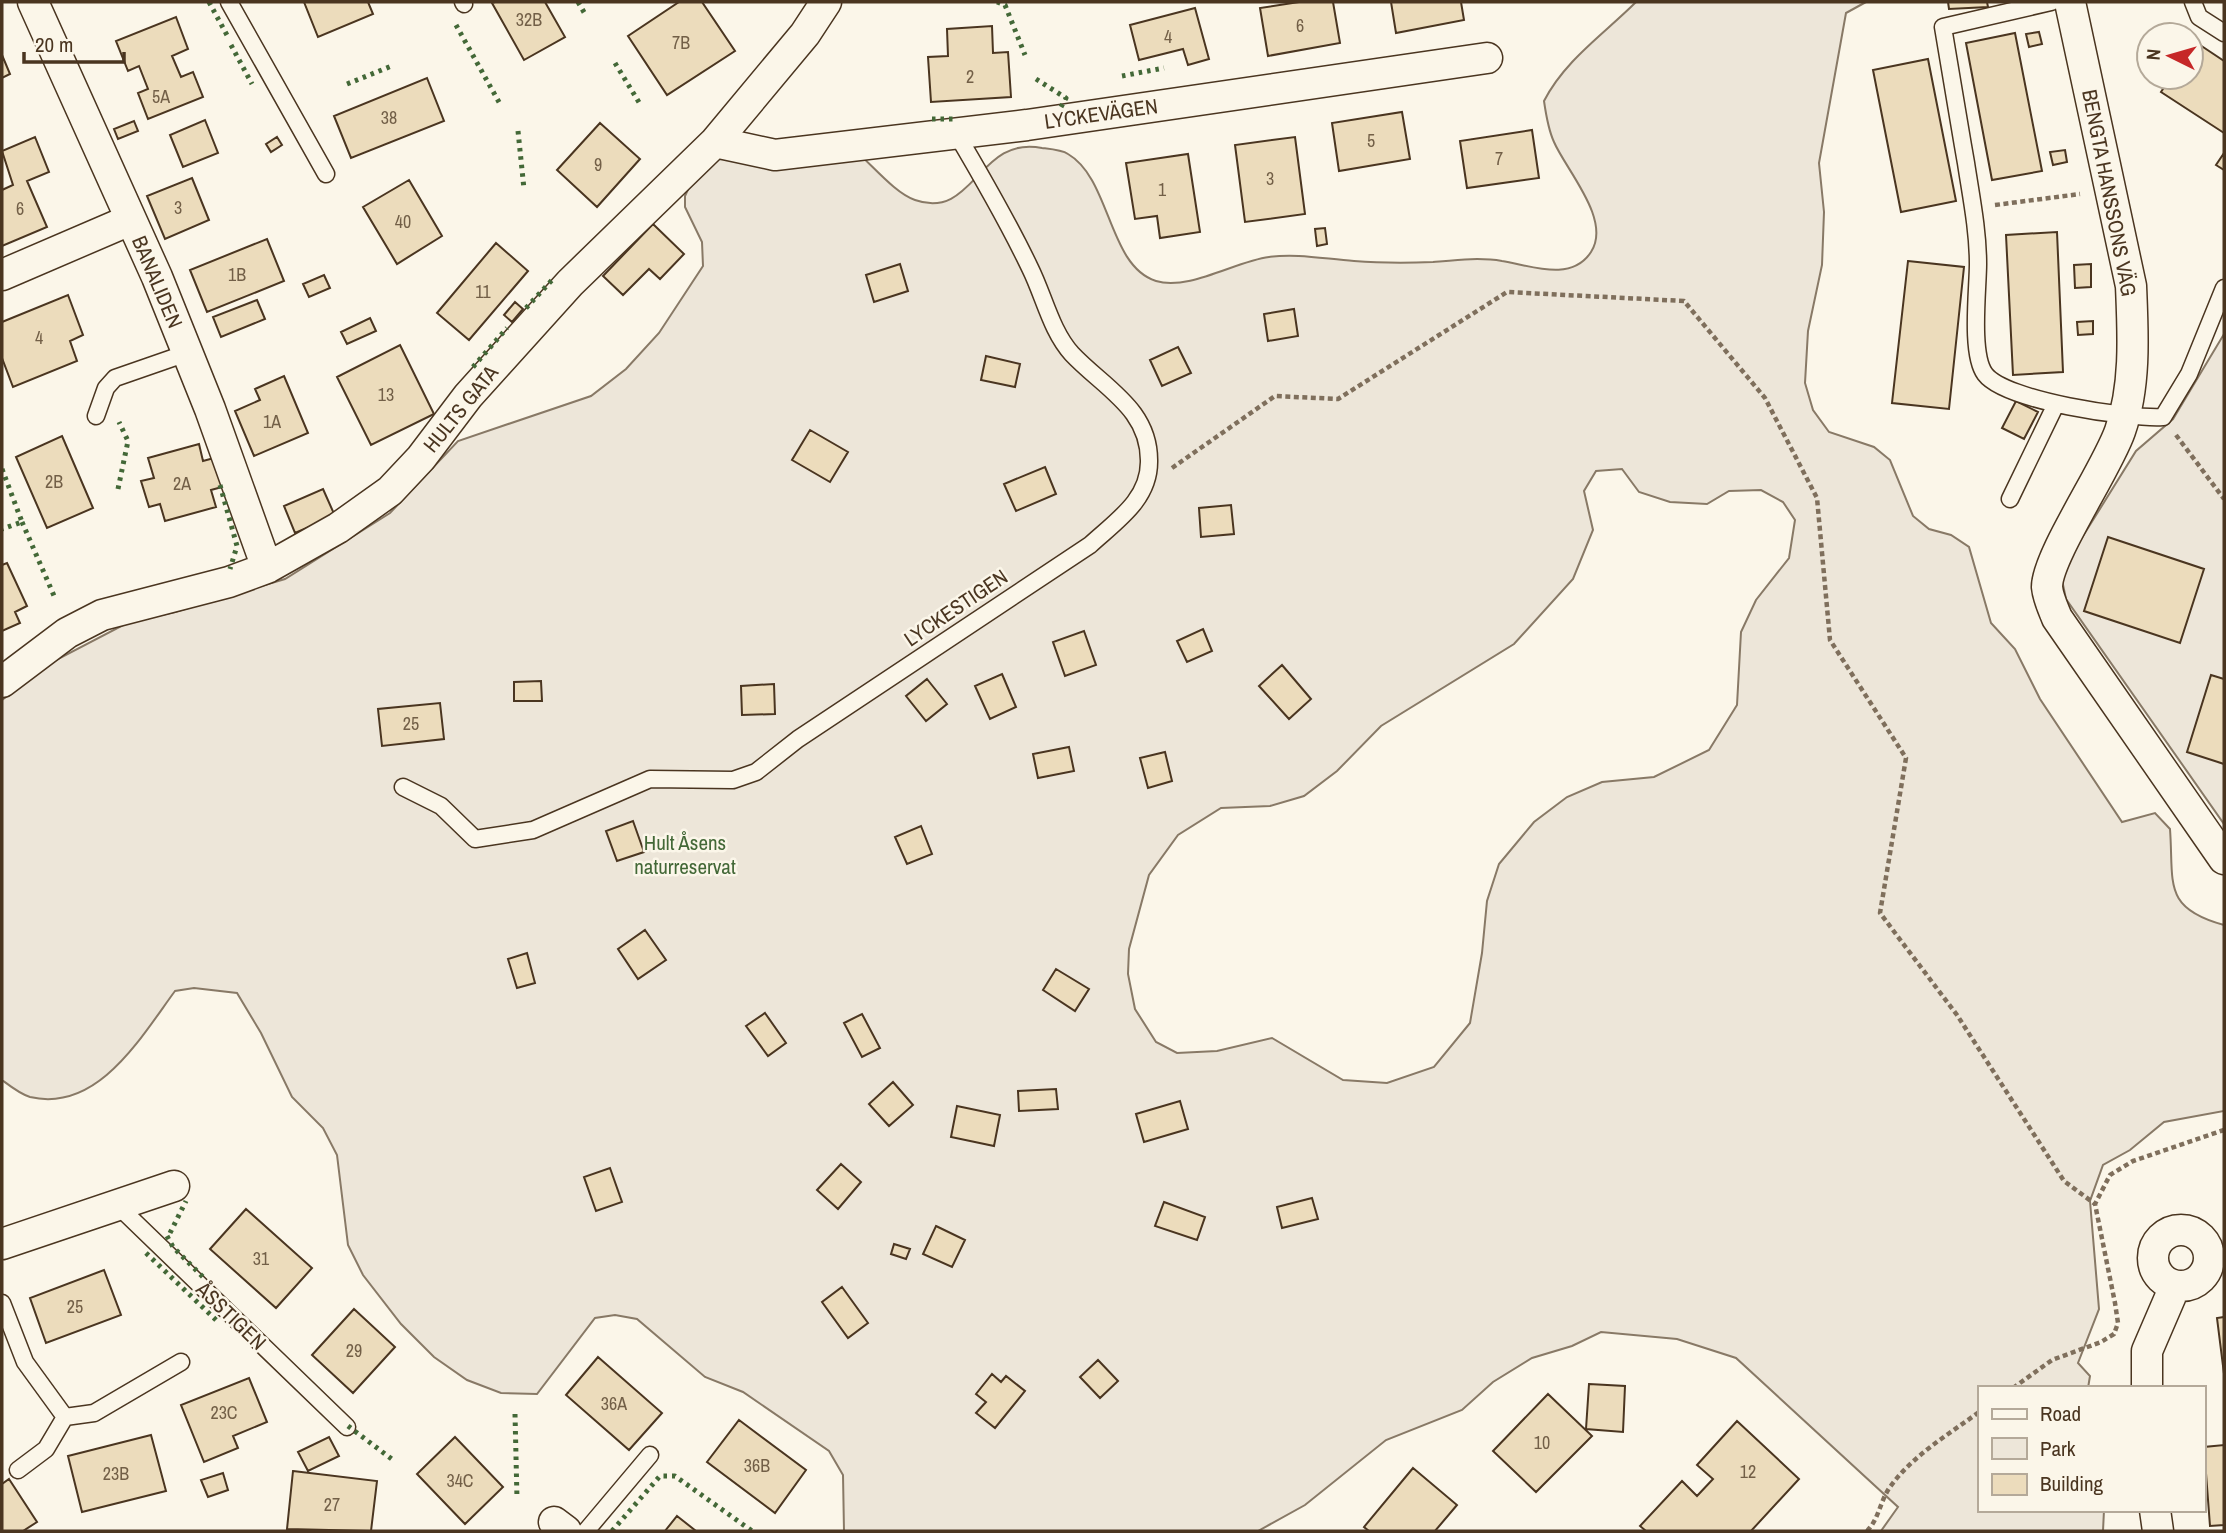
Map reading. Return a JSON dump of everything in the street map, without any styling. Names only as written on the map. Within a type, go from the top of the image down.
[{"type":"street","name":"BANALIDEN","points":[[33,2],[187,353],[267,568]]},
{"type":"street","name":"HULTS GATA","points":[[2,682],[67,633],[102,615],[229,582],[267,568],[348,522],[390,491],[562,292],[715,142],[805,34],[826,2]]},
{"type":"street","name":"BENGTA HANSSONS VÄG","points":[[2070,2],[2131,286],[2133,331],[2125,414],[2106,464],[2049,572],[2050,601],[2057,618],[2224,859]]},
{"type":"street","name":"LYCKEVÄGEN","points":[[715,142],[775,155],[956,133],[1487,58]]},
{"type":"street","points":[[2,275],[130,220]]},
{"type":"street","points":[[2,1244],[174,1186]]},
{"type":"street","points":[[2182,1230],[2199,1237],[2217,1263],[2201,1279],[2184,1287],[2175,1286],[2160,1277],[2153,1259],[2154,1250],[2164,1235],[2182,1230]]},
{"type":"street","points":[[2147,1386],[2147,1351],[2175,1286]]},
{"type":"street","points":[[2155,1512],[2158,1531]]},
{"type":"lane","points":[[229,2],[326,174]]},
{"type":"lane","points":[[2051,2],[2001,7],[1943,27],[1973,208],[1978,258],[1977,342],[1984,373],[1995,383],[2056,404],[2163,417],[2189,374],[2222,308],[2224,288]]},
{"type":"lane","points":[[2193,2],[2199,17],[2224,33]]},
{"type":"lane","points":[[956,133],[991,192],[1071,353],[1126,402],[1143,425],[1150,460],[1146,485]]},
{"type":"lane","points":[[96,416],[106,388],[115,378],[187,353]]},
{"type":"lane","points":[[2010,499],[2056,404]]},
{"type":"lane","name":"LYCKESTIGEN","points":[[402,787],[441,806],[475,839],[533,830],[650,779],[733,780],[756,772],[798,739],[1090,545],[1132,507],[1146,485]]},
{"type":"lane","name":"ÅSSTIGEN","points":[[116,1204],[346,1427]]},
{"type":"lane","points":[[2,1303],[25,1362],[65,1417]]},
{"type":"lane","points":[[65,1417],[94,1413],[181,1362]]},
{"type":"lane","points":[[18,1470],[47,1449],[65,1417]]},
{"type":"lane","points":[[586,1531],[650,1455]]},
{"type":"path","points":[[1973,208],[2110,190]]},
{"type":"path","points":[[1146,485],[1275,396],[1338,399],[1507,292],[1684,301],[1765,398],[1817,498],[1830,640],[1906,758],[1880,913],[1957,1015],[2064,1181],[2095,1204]]},
{"type":"path","points":[[2163,417],[2224,499]]},
{"type":"path","points":[[2016,1386],[2052,1360],[2101,1342],[2114,1334],[2118,1323],[2095,1204],[2101,1187],[2117,1168],[2224,1130]]},
{"type":"path","points":[[1867,1531],[1873,1524],[1888,1489],[1910,1463],[1978,1413]]},
{"type":"green space","name":"Hult Åsens naturreservat","points":[[1636,2],[1866,2],[1846,13],[1819,163],[1824,212],[1822,265],[1808,331],[1805,383],[1813,410],[1829,432],[1874,447],[1890,460],[1913,516],[1929,529],[1951,535],[1969,547],[1991,623],[2015,649],[2040,699],[2122,822],[2155,813],[2170,829],[2172,879],[2181,901],[2204,918],[2224,925],[2224,1111],[2164,1122],[2130,1150],[2103,1165],[2090,1201],[2099,1309],[2078,1363],[2090,1376],[2088,1386],[1978,1386],[1978,1512],[2104,1512],[2103,1531],[1881,1531],[1898,1507],[1736,1358],[1677,1339],[1601,1332],[1572,1346],[1532,1358],[1493,1382],[1462,1410],[1386,1440],[1305,1505],[1258,1531],[844,1531],[843,1475],[829,1451],[743,1392],[705,1377],[637,1319],[615,1315],[595,1318],[537,1394],[501,1393],[467,1380],[434,1357],[401,1324],[363,1275],[348,1245],[337,1155],[323,1128],[292,1097],[261,1033],[237,993],[194,988],[175,991],[148,1029],[115,1067],[97,1083],[77,1094],[54,1099],[30,1097],[2,1080],[2,700],[56,660],[129,622],[175,612],[285,579],[390,513],[458,441],[591,396],[626,369],[659,333],[703,266],[702,242],[685,207],[685,196],[691,183],[720,157],[851,147],[899,191],[915,200],[935,203],[951,199],[1003,154],[1021,147],[1063,152],[1082,166],[1093,182],[1128,258],[1140,272],[1156,281],[1169,283],[1198,279],[1256,260],[1280,256],[1394,263],[1485,259],[1561,270],[1583,261],[1591,252],[1596,239],[1596,225],[1585,196],[1552,137],[1544,101],[1563,73]],"holes":[[[1622,469],[1639,492],[1670,502],[1707,504],[1729,491],[1761,490],[1783,502],[1795,520],[1789,558],[1756,600],[1741,632],[1737,705],[1709,750],[1654,777],[1602,782],[1567,797],[1534,822],[1499,864],[1487,901],[1482,953],[1470,1023],[1434,1067],[1387,1083],[1343,1080],[1272,1038],[1217,1051],[1177,1053],[1156,1042],[1135,1009],[1128,974],[1129,949],[1149,875],[1178,835],[1221,808],[1270,806],[1304,796],[1337,771],[1381,726],[1514,644],[1573,579],[1593,530],[1584,491],[1596,471]]]},
{"type":"green space","points":[[2224,334],[2224,824],[2066,599],[2062,580],[2069,559],[2136,451],[2173,419]]},
{"type":"building","points":[[304,2],[368,2],[373,14],[318,37]]},
{"type":"building","points":[[545,2],[565,37],[524,60],[492,3]]},
{"type":"building","points":[[679,2],[702,2],[735,51],[667,95],[628,36]]},
{"type":"building","points":[[1299,2],[1333,2],[1340,43],[1268,56],[1260,8]]},
{"type":"building","points":[[1391,2],[1461,2],[1464,20],[1396,33]]},
{"type":"building","points":[[1948,2],[1987,2],[1988,7],[1949,9]]},
{"type":"building","points":[[1195,8],[1209,59],[1188,65],[1183,49],[1139,60],[1130,25]]},
{"type":"building","points":[[176,17],[188,49],[172,56],[181,77],[193,72],[203,97],[148,119],[138,93],[148,89],[139,66],[128,71],[116,41]]},
{"type":"building","points":[[992,26],[993,53],[1008,52],[1011,97],[931,102],[928,57],[948,56],[947,29]]},
{"type":"building","points":[[2039,32],[2042,44],[2029,47],[2026,34]]},
{"type":"building","points":[[2015,33],[2042,171],[1992,180],[1966,43]]},
{"type":"building","points":[[2205,48],[2224,61],[2224,133],[2161,92],[2205,91]]},
{"type":"building","points":[[2,55],[10,74],[2,78]]},
{"type":"building","points":[[1928,59],[1956,201],[1901,212],[1873,70]]},
{"type":"building","points":[[427,78],[444,121],[351,158],[334,116]]},
{"type":"building","points":[[1402,112],[1410,159],[1339,171],[1332,123]]},
{"type":"building","points":[[205,120],[218,153],[183,167],[170,135]]},
{"type":"building","points":[[134,121],[138,131],[118,139],[114,129]]},
{"type":"building","points":[[600,123],[640,159],[597,207],[557,170]]},
{"type":"building","points":[[1532,130],[1539,178],[1467,188],[1460,141]]},
{"type":"building","points":[[35,137],[49,172],[27,181],[47,227],[2,246],[2,190],[13,185],[2,151]]},
{"type":"building","points":[[277,137],[282,145],[271,152],[266,144]]},
{"type":"building","points":[[1295,137],[1305,214],[1245,222],[1235,145]]},
{"type":"building","points":[[2065,150],[2067,162],[2053,165],[2050,152]]},
{"type":"building","points":[[2224,153],[2224,170],[2216,165]]},
{"type":"building","points":[[1188,154],[1200,232],[1160,238],[1157,216],[1135,219],[1126,163]]},
{"type":"building","points":[[192,178],[209,220],[165,239],[147,196]]},
{"type":"building","points":[[409,180],[442,236],[397,264],[363,207]]},
{"type":"building","points":[[653,224],[684,254],[660,279],[649,269],[623,295],[603,276]]},
{"type":"building","points":[[1325,228],[1327,244],[1317,246],[1315,229]]},
{"type":"building","points":[[2057,232],[2063,372],[2013,375],[2006,235]]},
{"type":"building","points":[[267,239],[284,281],[207,312],[190,270]]},
{"type":"building","points":[[496,243],[528,271],[469,340],[437,313]]},
{"type":"building","points":[[1908,261],[1964,267],[1949,409],[1892,403]]},
{"type":"building","points":[[900,264],[908,291],[874,302],[866,275]]},
{"type":"building","points":[[2091,264],[2091,287],[2075,288],[2074,265]]},
{"type":"building","points":[[324,275],[330,288],[309,297],[303,284]]},
{"type":"building","points":[[68,295],[83,335],[70,341],[77,361],[13,387],[2,358],[2,322]]},
{"type":"building","points":[[257,300],[265,319],[221,337],[213,317]]},
{"type":"building","points":[[515,302],[523,309],[512,322],[504,315]]},
{"type":"building","points":[[1294,309],[1298,336],[1268,341],[1264,314]]},
{"type":"building","points":[[370,318],[376,331],[347,344],[341,332]]},
{"type":"building","points":[[2093,321],[2093,334],[2078,335],[2077,322]]},
{"type":"building","points":[[400,345],[434,414],[371,445],[337,377]]},
{"type":"building","points":[[1178,347],[1191,373],[1162,386],[1150,360]]},
{"type":"building","points":[[986,356],[1020,364],[1015,387],[981,380]]},
{"type":"building","points":[[284,376],[308,433],[254,456],[235,411],[260,400],[255,389]]},
{"type":"building","points":[[2016,401],[2038,412],[2024,439],[2002,428]]},
{"type":"building","points":[[810,430],[848,452],[830,482],[792,460]]},
{"type":"building","points":[[62,436],[93,508],[47,528],[16,457]]},
{"type":"building","points":[[199,444],[203,461],[214,458],[222,487],[211,490],[216,507],[165,521],[160,504],[149,507],[141,481],[154,478],[148,458]]},
{"type":"building","points":[[1045,467],[1056,494],[1016,511],[1004,484]]},
{"type":"building","points":[[323,489],[335,516],[295,533],[284,506]]},
{"type":"building","points":[[1231,505],[1234,534],[1201,537],[1199,508]]},
{"type":"building","points":[[2108,537],[2204,569],[2180,643],[2084,611]]},
{"type":"building","points":[[7,563],[27,606],[15,612],[20,623],[2,631],[2,565]]},
{"type":"building","points":[[1203,629],[1212,651],[1187,662],[1177,641]]},
{"type":"building","points":[[1084,631],[1096,665],[1065,676],[1053,642]]},
{"type":"building","points":[[1282,665],[1311,699],[1289,719],[1259,686]]},
{"type":"building","points":[[1002,674],[1016,707],[990,719],[975,686]]},
{"type":"building","points":[[2211,675],[2224,679],[2224,764],[2187,752]]},
{"type":"building","points":[[927,679],[947,704],[926,721],[906,696]]},
{"type":"building","points":[[541,681],[542,701],[514,701],[514,682]]},
{"type":"building","points":[[774,684],[775,714],[742,715],[741,686]]},
{"type":"building","points":[[440,703],[444,739],[382,746],[378,709]]},
{"type":"building","points":[[1069,747],[1074,771],[1038,778],[1033,754]]},
{"type":"building","points":[[1165,752],[1172,781],[1148,788],[1140,758]]},
{"type":"building","points":[[633,821],[644,852],[617,861],[606,831]]},
{"type":"building","points":[[921,826],[932,854],[907,864],[895,837]]},
{"type":"building","points":[[645,930],[666,960],[638,979],[618,949]]},
{"type":"building","points":[[527,953],[535,983],[517,988],[508,959]]},
{"type":"building","points":[[1056,969],[1089,989],[1075,1011],[1043,990]]},
{"type":"building","points":[[765,1013],[786,1043],[768,1056],[746,1026]]},
{"type":"building","points":[[862,1014],[880,1048],[862,1057],[844,1023]]},
{"type":"building","points":[[893,1082],[913,1105],[889,1126],[869,1104]]},
{"type":"building","points":[[1056,1089],[1058,1109],[1019,1111],[1018,1091]]},
{"type":"building","points":[[1180,1101],[1188,1129],[1144,1142],[1136,1114]]},
{"type":"building","points":[[957,1106],[1000,1115],[994,1146],[951,1137]]},
{"type":"building","points":[[841,1164],[861,1182],[838,1209],[817,1190]]},
{"type":"building","points":[[610,1168],[622,1202],[596,1211],[584,1177]]},
{"type":"building","points":[[1312,1198],[1318,1219],[1282,1228],[1277,1207]]},
{"type":"building","points":[[1164,1202],[1205,1217],[1197,1240],[1155,1226]]},
{"type":"building","points":[[246,1209],[312,1268],[276,1308],[210,1249]]},
{"type":"building","points":[[936,1226],[965,1240],[952,1267],[923,1254]]},
{"type":"building","points":[[894,1244],[910,1249],[906,1259],[891,1254]]},
{"type":"building","points":[[104,1270],[121,1315],[46,1343],[30,1298]]},
{"type":"building","points":[[842,1287],[868,1323],[848,1338],[822,1302]]},
{"type":"building","points":[[354,1309],[395,1347],[353,1393],[312,1355]]},
{"type":"building","points":[[2224,1317],[2224,1374],[2217,1318]]},
{"type":"building","points":[[598,1357],[662,1413],[629,1450],[566,1395]]},
{"type":"building","points":[[1098,1360],[1118,1381],[1100,1398],[1080,1377]]},
{"type":"building","points":[[992,1374],[1001,1382],[1006,1376],[1025,1391],[995,1428],[976,1413],[986,1402],[976,1394]]},
{"type":"building","points":[[249,1378],[267,1422],[233,1436],[238,1448],[204,1462],[181,1405]]},
{"type":"building","points":[[1589,1384],[1625,1386],[1623,1432],[1586,1429]]},
{"type":"building","points":[[1548,1394],[1592,1436],[1536,1492],[1493,1451]]},
{"type":"building","points":[[739,1420],[806,1470],[775,1513],[707,1462]]},
{"type":"building","points":[[1737,1421],[1799,1479],[1751,1531],[1646,1531],[1640,1526],[1682,1481],[1697,1496],[1713,1479],[1697,1465]]},
{"type":"building","points":[[151,1435],[166,1491],[82,1512],[68,1456]]},
{"type":"building","points":[[329,1437],[339,1456],[308,1471],[298,1452]]},
{"type":"building","points":[[455,1437],[503,1487],[465,1524],[417,1474]]},
{"type":"building","points":[[2224,1445],[2224,1525],[2210,1526],[2205,1447]]},
{"type":"building","points":[[1413,1468],[1457,1505],[1435,1531],[1369,1531],[1364,1527]]},
{"type":"building","points":[[293,1471],[377,1481],[371,1531],[287,1529]]},
{"type":"building","points":[[223,1473],[228,1490],[208,1497],[201,1480]]},
{"type":"building","points":[[9,1479],[37,1522],[23,1531],[2,1531],[2,1484]]},
{"type":"building","points":[[677,1516],[696,1531],[665,1531]]},
{"type":"hedge","points":[[209,2],[228,37]]},
{"type":"hedge","points":[[578,2],[585,14]]},
{"type":"hedge","points":[[997,2],[1005,5],[1025,55]]},
{"type":"hedge","points":[[456,25],[500,104]]},
{"type":"hedge","points":[[231,45],[252,84]]},
{"type":"hedge","points":[[615,63],[640,104]]},
{"type":"hedge","points":[[347,84],[394,65]]},
{"type":"hedge","points":[[1122,76],[1164,68]]},
{"type":"hedge","points":[[1036,79],[1066,98],[1061,107]]},
{"type":"hedge","points":[[932,119],[955,119]]},
{"type":"hedge","points":[[518,131],[524,189]]},
{"type":"hedge","points":[[526,308],[553,279]]},
{"type":"hedge","points":[[473,367],[507,328]]},
{"type":"hedge","points":[[118,489],[128,441],[119,422]]},
{"type":"hedge","points":[[2,469],[22,522],[2,529]]},
{"type":"hedge","points":[[220,485],[237,546],[230,569]]},
{"type":"hedge","points":[[22,522],[55,598]]},
{"type":"hedge","points":[[170,1233],[186,1201]]},
{"type":"hedge","points":[[167,1236],[173,1247],[205,1279]]},
{"type":"hedge","points":[[146,1253],[216,1320]]},
{"type":"hedge","points":[[515,1414],[517,1499]]},
{"type":"hedge","points":[[348,1426],[393,1460]]},
{"type":"hedge","points":[[612,1531],[660,1476],[675,1476],[752,1531]]}]
